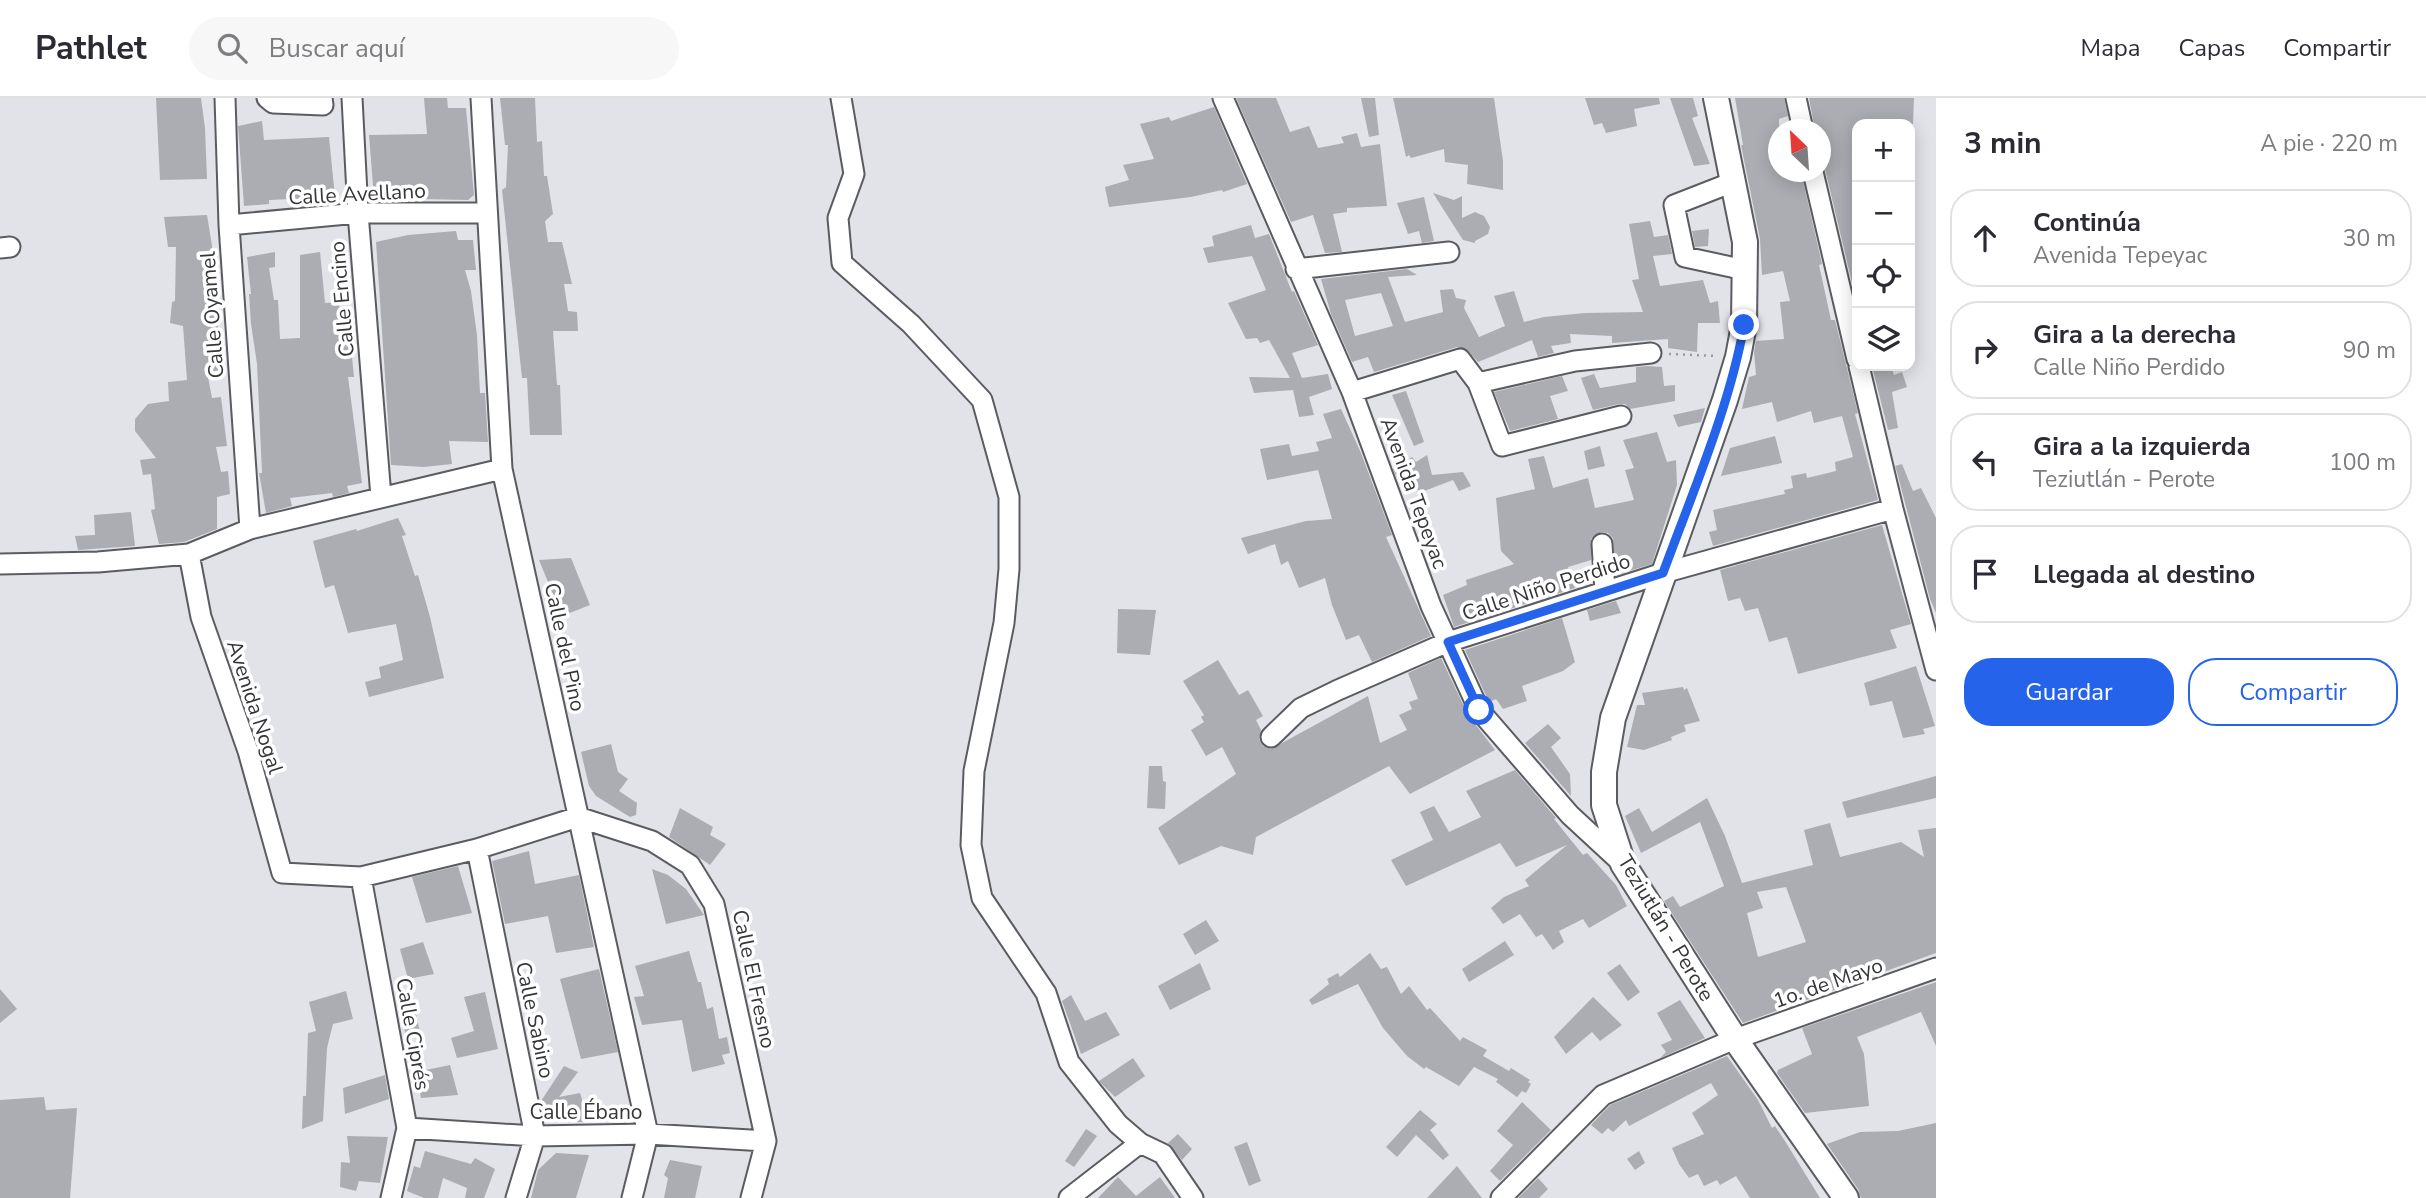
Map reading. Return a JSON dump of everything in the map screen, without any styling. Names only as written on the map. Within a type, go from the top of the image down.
[{"type":"main road","name":"Teziutlán - Perote","points":[[1716,98],[1745,242],[1744,325],[1738,357],[1613,718],[1604,772],[1604,805],[1623,864],[1735,1040],[1846,1198]]},
{"type":"street","name":"Calle Oyamel","points":[[225,98],[229,225],[250,529]]},
{"type":"street","points":[[267,98],[274,103],[353,101]]},
{"type":"street","name":"Calle del Pino","points":[[481,98],[502,468],[648,1134],[632,1198]]},
{"type":"street","points":[[842,98],[854,174],[838,218],[842,264],[911,324],[982,400],[1009,497],[1009,569],[1004,623],[974,771],[971,845],[982,898],[1046,993],[1069,1062],[1118,1124],[1140,1143],[1163,1154],[1193,1198]]},
{"type":"street","name":"Avenida Tepeyac","points":[[1223,98],[1352,393],[1431,606],[1479,710],[1570,815],[1623,864]]},
{"type":"street","points":[[1796,98],[1801,119]]},
{"type":"street","name":"Calle Encino","points":[[353,101],[358,213],[381,497]]},
{"type":"street","points":[[1733,182],[1674,205],[1685,257],[1745,270]]},
{"type":"street","points":[[1815,182],[1852,338]]},
{"type":"street","name":"Calle Avellano","points":[[229,225],[358,213],[487,213]]},
{"type":"street","points":[[1296,269],[1449,252]]},
{"type":"street","points":[[1478,383],[1575,361],[1651,354]]},
{"type":"street","points":[[1352,393],[1460,359],[1478,383],[1502,446],[1621,415]]},
{"type":"street","points":[[1860,371],[1893,509],[1936,670]]},
{"type":"street","points":[[0,565],[98,562],[189,554],[250,529],[502,468]]},
{"type":"street","name":"Calle Niño Perdido","points":[[1271,737],[1301,708],[1448,642],[1663,573],[1893,509]]},
{"type":"street","points":[[1602,544],[1605,592]]},
{"type":"street","name":"Avenida Nogal","points":[[189,554],[201,617],[248,751],[282,873],[361,877]]},
{"type":"street","points":[[361,877],[477,849],[578,817]]},
{"type":"street","name":"Calle El Fresno","points":[[578,817],[652,841],[690,865],[714,904],[766,1141],[751,1198]]},
{"type":"street","name":"Calle Sabino","points":[[477,849],[536,1136],[516,1198]]},
{"type":"street","name":"Calle Ciprés","points":[[361,877],[407,1128],[391,1198]]},
{"type":"street","name":"1o. de Mayo","points":[[1501,1198],[1603,1095],[1735,1040],[1936,968]]},
{"type":"street","name":"Calle Ébano","points":[[407,1128],[536,1136],[648,1134],[766,1141]]},
{"type":"street","points":[[1075,1196],[1140,1143]]},
{"type":"path","points":[[1651,354],[1738,357]]},
{"type":"building","points":[[156,98],[201,98],[207,179],[160,180]]},
{"type":"building","points":[[424,98],[447,98],[448,108],[466,108],[474,195],[468,200],[374,198],[369,135],[427,134]]},
{"type":"building","points":[[500,98],[535,98],[537,142],[542,141],[544,176],[547,176],[553,214],[545,221],[548,242],[562,242],[572,284],[564,284],[568,311],[577,312],[578,331],[553,331],[557,385],[560,385],[562,435],[530,435],[527,378],[522,378],[502,190],[506,187],[508,145],[505,145]]},
{"type":"building","points":[[1236,98],[1276,98],[1290,132],[1309,126],[1318,148],[1344,143],[1341,137],[1357,133],[1361,147],[1380,144],[1387,206],[1347,208],[1347,212],[1333,214],[1342,252],[1325,253],[1313,215],[1291,222]]},
{"type":"building","points":[[1361,98],[1375,98],[1379,135],[1369,137]]},
{"type":"building","points":[[1393,98],[1494,98],[1503,161],[1503,190],[1467,184],[1468,165],[1445,162],[1444,149],[1406,157]]},
{"type":"building","points":[[1585,98],[1659,98],[1660,104],[1634,109],[1637,126],[1606,133],[1602,123],[1594,125]]},
{"type":"building","points":[[1670,98],[1693,98],[1698,116],[1692,118],[1710,164],[1694,166]]},
{"type":"building","points":[[1735,98],[1784,98],[1788,116],[1768,119],[1768,182],[1803,182],[1822,264],[1819,265],[1831,320],[1835,320],[1858,413],[1855,414],[1878,500],[1713,546],[1709,532],[1717,530],[1713,510],[1785,494],[1784,490],[1793,488],[1791,476],[1806,473],[1807,478],[1836,471],[1835,462],[1853,457],[1842,416],[1814,423],[1811,411],[1777,422],[1772,402],[1742,409],[1749,377],[1756,375],[1756,341],[1784,339],[1780,302],[1790,301],[1783,271],[1762,275],[1760,239]]},
{"type":"building","points":[[1809,98],[1914,98],[1913,119],[1852,119],[1852,283],[1828,182],[1831,182],[1831,119],[1813,119]]},
{"type":"building","points":[[1214,107],[1247,184],[1223,192],[1222,190],[1191,197],[1109,207],[1105,187],[1129,180],[1123,165],[1154,159],[1140,124],[1169,117],[1171,121]]},
{"type":"building","points":[[262,121],[264,140],[329,137],[335,197],[269,200],[269,204],[244,206],[238,126]]},
{"type":"building","points":[[1433,193],[1454,200],[1462,196],[1462,218],[1475,212],[1484,216],[1490,227],[1488,234],[1475,243],[1463,240]]},
{"type":"building","points":[[1424,197],[1434,241],[1422,243],[1419,231],[1408,234],[1397,203]]},
{"type":"building","points":[[207,215],[213,252],[221,370],[207,372],[212,398],[221,397],[227,446],[216,447],[221,472],[228,471],[230,494],[217,497],[217,529],[184,542],[159,544],[151,510],[155,509],[151,474],[143,475],[140,460],[156,458],[135,431],[135,419],[148,404],[169,401],[168,382],[187,380],[183,326],[170,323],[172,302],[175,301],[176,247],[168,247],[164,217]]},
{"type":"building","points":[[1650,221],[1654,237],[1668,235],[1672,254],[1653,256],[1660,286],[1703,280],[1710,303],[1718,301],[1720,323],[1698,323],[1697,352],[1668,348],[1668,339],[1612,343],[1612,336],[1570,334],[1571,343],[1551,346],[1554,353],[1538,357],[1532,340],[1478,362],[1467,350],[1457,347],[1374,372],[1368,357],[1352,362],[1331,314],[1321,279],[1407,269],[1417,275],[1388,277],[1405,322],[1443,312],[1440,290],[1453,289],[1456,298],[1466,300],[1464,308],[1479,337],[1505,326],[1494,296],[1514,291],[1524,322],[1585,313],[1643,312],[1632,280],[1639,279],[1629,224]],"holes":[[[1381,293],[1393,326],[1355,336],[1345,300]]]},
{"type":"building","points":[[1251,225],[1255,238],[1269,234],[1292,292],[1294,291],[1318,345],[1292,353],[1302,378],[1328,374],[1332,389],[1309,397],[1314,415],[1299,417],[1293,390],[1254,393],[1249,377],[1290,378],[1269,340],[1260,343],[1257,338],[1246,339],[1228,303],[1266,290],[1252,256],[1208,263],[1203,248],[1214,246],[1212,236]]},
{"type":"building","points":[[1709,229],[1708,246],[1695,247],[1692,231]]},
{"type":"building","points":[[456,231],[458,240],[473,240],[476,270],[465,270],[477,335],[480,393],[485,393],[488,442],[449,441],[452,464],[424,467],[391,465],[376,242],[408,235]]},
{"type":"building","points":[[275,252],[275,267],[269,268],[274,300],[278,300],[280,339],[300,338],[300,255],[320,252],[325,303],[339,302],[340,316],[348,316],[354,377],[348,377],[362,483],[347,486],[349,493],[333,497],[332,493],[290,498],[292,506],[266,513],[259,473],[262,473],[257,364],[251,324],[247,257]]},
{"type":"building","points":[[1636,367],[1662,367],[1664,386],[1675,385],[1675,401],[1630,409],[1625,404],[1619,404],[1593,410],[1581,378],[1594,374],[1600,388],[1636,382]]},
{"type":"building","points":[[1873,371],[1893,371],[1894,375],[1902,372],[1907,387],[1892,392],[1898,428],[1888,430]]},
{"type":"building","points":[[1562,376],[1568,391],[1550,396],[1558,419],[1510,431],[1494,392]]},
{"type":"building","points":[[1406,391],[1424,442],[1414,446],[1392,395]]},
{"type":"building","points":[[1705,408],[1701,422],[1678,427],[1673,415]]},
{"type":"building","points":[[1341,409],[1392,535],[1386,537],[1431,636],[1372,662],[1359,635],[1346,640],[1325,578],[1299,588],[1288,561],[1281,565],[1275,544],[1248,554],[1241,538],[1306,521],[1332,519],[1318,470],[1267,480],[1260,449],[1289,444],[1292,456],[1319,451],[1316,442],[1332,438],[1323,414]]},
{"type":"building","points":[[1657,432],[1667,462],[1676,460],[1677,485],[1652,564],[1616,575],[1613,538],[1608,533],[1601,532],[1591,539],[1591,560],[1568,567],[1575,588],[1454,627],[1443,595],[1467,585],[1466,580],[1514,564],[1501,551],[1496,498],[1535,489],[1528,459],[1544,456],[1553,488],[1588,478],[1595,508],[1634,500],[1625,470],[1634,468],[1623,440]]},
{"type":"building","points":[[1775,436],[1782,463],[1721,476],[1730,448]]},
{"type":"building","points":[[1600,446],[1605,466],[1588,470],[1584,451]]},
{"type":"building","points":[[1427,455],[1432,475],[1463,472],[1471,486],[1459,491],[1453,480],[1419,493],[1410,473],[1397,478],[1393,469],[1412,457],[1416,462]]},
{"type":"building","points":[[1902,464],[1913,491],[1921,488],[1936,518],[1936,613],[1895,466]]},
{"type":"building","points":[[131,512],[135,546],[78,550],[75,536],[95,535],[94,515]]},
{"type":"building","points":[[398,518],[406,535],[402,536],[415,576],[418,575],[444,678],[369,697],[365,682],[381,678],[379,667],[403,660],[396,624],[348,633],[334,585],[325,588],[313,541]]},
{"type":"building","points":[[1882,525],[1911,624],[1890,630],[1897,648],[1798,674],[1787,637],[1769,642],[1758,608],[1745,611],[1740,598],[1728,601],[1720,570]]},
{"type":"building","points":[[571,558],[590,605],[562,616],[539,560]]},
{"type":"building","points":[[1616,601],[1621,613],[1590,621],[1587,610]]},
{"type":"building","points":[[1118,609],[1156,610],[1150,655],[1117,653]]},
{"type":"building","points":[[1562,618],[1575,662],[1563,671],[1522,686],[1527,701],[1503,709],[1496,699],[1489,702],[1465,650]]},
{"type":"building","points":[[1441,658],[1468,715],[1495,750],[1410,794],[1389,766],[1256,837],[1253,855],[1221,846],[1179,865],[1158,828],[1236,774],[1222,747],[1206,756],[1191,730],[1204,722],[1201,717],[1204,715],[1183,681],[1218,660],[1239,695],[1248,690],[1263,716],[1256,720],[1261,730],[1259,739],[1263,746],[1271,749],[1368,696],[1380,743],[1407,730],[1399,715],[1412,709],[1409,702],[1418,699],[1408,673]]},
{"type":"building","points":[[1916,666],[1935,726],[1923,729],[1925,734],[1903,738],[1892,701],[1870,706],[1864,683]]},
{"type":"building","points":[[1683,687],[1684,690],[1687,688],[1700,721],[1684,725],[1686,731],[1671,737],[1672,740],[1644,750],[1627,747],[1637,705],[1645,705],[1642,693]]},
{"type":"building","points":[[1548,724],[1561,738],[1551,747],[1570,774],[1571,796],[1525,743]]},
{"type":"building","points":[[611,744],[618,772],[628,779],[619,791],[637,803],[636,815],[630,817],[596,796],[589,786],[581,752]]},
{"type":"building","points":[[1149,766],[1162,766],[1163,781],[1166,782],[1165,809],[1147,808]]},
{"type":"building","points":[[1515,770],[1583,855],[1587,853],[1616,885],[1627,906],[1589,928],[1583,919],[1559,931],[1564,942],[1553,950],[1542,934],[1536,937],[1520,914],[1503,924],[1491,908],[1504,897],[1529,886],[1525,880],[1567,845],[1516,867],[1500,843],[1406,886],[1391,860],[1433,840],[1420,812],[1434,806],[1449,832],[1481,817],[1466,791]]},
{"type":"building","points":[[1936,776],[1936,798],[1847,818],[1842,802]]},
{"type":"building","points":[[1707,798],[1725,836],[1742,883],[1813,865],[1804,830],[1830,823],[1840,857],[1901,842],[1924,857],[1918,830],[1936,828],[1936,953],[1743,1023],[1664,901],[1673,896],[1680,907],[1724,886],[1700,822],[1641,853],[1625,816],[1639,808],[1652,832]],"holes":[[[1786,887],[1806,942],[1758,957],[1747,913],[1763,908],[1757,892]]]},
{"type":"building","points":[[680,808],[713,827],[710,835],[726,844],[710,865],[669,837]]},
{"type":"building","points":[[529,851],[535,884],[579,875],[594,947],[556,953],[548,916],[505,924],[492,861]]},
{"type":"building","points":[[458,866],[472,913],[426,923],[412,877]]},
{"type":"building","points":[[652,869],[668,875],[686,889],[704,915],[666,924]]},
{"type":"building","points":[[1206,920],[1219,941],[1195,955],[1183,934]]},
{"type":"building","points":[[1505,941],[1514,955],[1469,982],[1462,969]]},
{"type":"building","points":[[423,942],[434,974],[408,979],[400,949]]},
{"type":"building","points":[[689,951],[698,982],[701,982],[707,1009],[713,1007],[719,1039],[727,1037],[730,1053],[722,1055],[725,1064],[692,1072],[682,1020],[642,1025],[634,997],[644,996],[635,966]]},
{"type":"building","points":[[1370,953],[1381,969],[1387,967],[1401,994],[1409,986],[1427,1010],[1430,1008],[1460,1041],[1463,1037],[1487,1050],[1483,1056],[1530,1080],[1528,1082],[1531,1084],[1526,1093],[1522,1091],[1517,1097],[1496,1082],[1498,1079],[1474,1067],[1459,1086],[1426,1067],[1424,1069],[1407,1056],[1383,1028],[1358,984],[1312,1005],[1309,1000],[1329,984],[1327,979],[1338,973],[1340,977]]},
{"type":"building","points":[[1200,963],[1211,989],[1170,1010],[1158,986]]},
{"type":"building","points":[[1620,964],[1640,992],[1628,1001],[1607,973]]},
{"type":"building","points":[[599,969],[618,1052],[581,1059],[560,979]]},
{"type":"building","points":[[1936,982],[1936,1046],[1921,1012],[1857,1037],[1864,1054],[1869,1106],[1805,1113],[1777,1073],[1778,1070],[1812,1054],[1802,1028]]},
{"type":"building","points":[[0,989],[17,1009],[0,1023]]},
{"type":"building","points":[[346,991],[353,1019],[333,1024],[327,1048],[323,1121],[302,1129],[308,1033],[316,1031],[309,1002]]},
{"type":"building","points":[[485,992],[498,1049],[457,1058],[451,1038],[474,1031],[464,997]]},
{"type":"building","points":[[1071,995],[1085,1021],[1106,1012],[1120,1035],[1081,1054],[1062,1001]]},
{"type":"building","points":[[1593,997],[1622,1025],[1600,1041],[1592,1032],[1566,1054],[1554,1037]]},
{"type":"building","points":[[1680,1000],[1705,1038],[1660,1058],[1666,1052],[1661,1045],[1672,1040],[1657,1013]]},
{"type":"building","points":[[414,1004],[420,1033],[406,1036],[400,1009]]},
{"type":"building","points":[[1727,1056],[1820,1198],[1750,1198],[1736,1176],[1720,1185],[1717,1180],[1704,1186],[1698,1174],[1689,1178],[1672,1148],[1704,1134],[1692,1113],[1718,1095],[1711,1083],[1629,1126],[1626,1120],[1613,1132],[1608,1128],[1602,1134],[1591,1125],[1610,1105]]},
{"type":"building","points":[[1133,1058],[1145,1076],[1115,1097],[1099,1081]]},
{"type":"building","points":[[450,1065],[458,1095],[421,1098],[416,1072]]},
{"type":"building","points":[[564,1066],[578,1072],[559,1097],[580,1093],[589,1122],[545,1122],[541,1101]]},
{"type":"building","points":[[385,1075],[389,1099],[345,1114],[343,1088]]},
{"type":"building","points":[[44,1097],[46,1110],[77,1108],[70,1198],[0,1198],[0,1100]]},
{"type":"building","points":[[1522,1102],[1551,1130],[1500,1181],[1490,1171],[1513,1145],[1497,1131]]},
{"type":"building","points":[[1420,1110],[1437,1124],[1430,1130],[1449,1155],[1443,1160],[1416,1135],[1397,1157],[1386,1147]]},
{"type":"building","points":[[1936,1123],[1936,1198],[1861,1198],[1858,1189],[1827,1144],[1860,1132],[1898,1131]]},
{"type":"building","points":[[1086,1129],[1097,1136],[1074,1167],[1065,1161]]},
{"type":"building","points":[[1178,1134],[1192,1149],[1182,1160],[1168,1143]]},
{"type":"building","points":[[347,1136],[388,1137],[380,1183],[359,1181],[356,1191],[340,1187],[341,1162],[350,1163]]},
{"type":"building","points":[[1247,1142],[1261,1181],[1249,1186],[1234,1147]]},
{"type":"building","points":[[425,1151],[471,1164],[475,1158],[495,1169],[484,1198],[465,1198],[467,1188],[443,1178],[438,1198],[424,1198],[407,1191],[414,1166],[420,1168]]},
{"type":"building","points":[[1639,1151],[1645,1163],[1635,1170],[1627,1159]]},
{"type":"building","points":[[556,1153],[589,1155],[576,1198],[531,1198],[538,1170]]},
{"type":"building","points":[[670,1160],[702,1166],[695,1198],[664,1198],[668,1178],[664,1175]]},
{"type":"building","points":[[1457,1166],[1482,1198],[1427,1198]]},
{"type":"building","points":[[1118,1177],[1136,1196],[1160,1177],[1175,1198],[1098,1198]]},
{"type":"building","points":[[1538,1178],[1548,1189],[1539,1198],[1518,1198]]},
{"type":"route","points":[[1479,710],[1448,642],[1663,573],[1725,400],[1744,325]]}]
